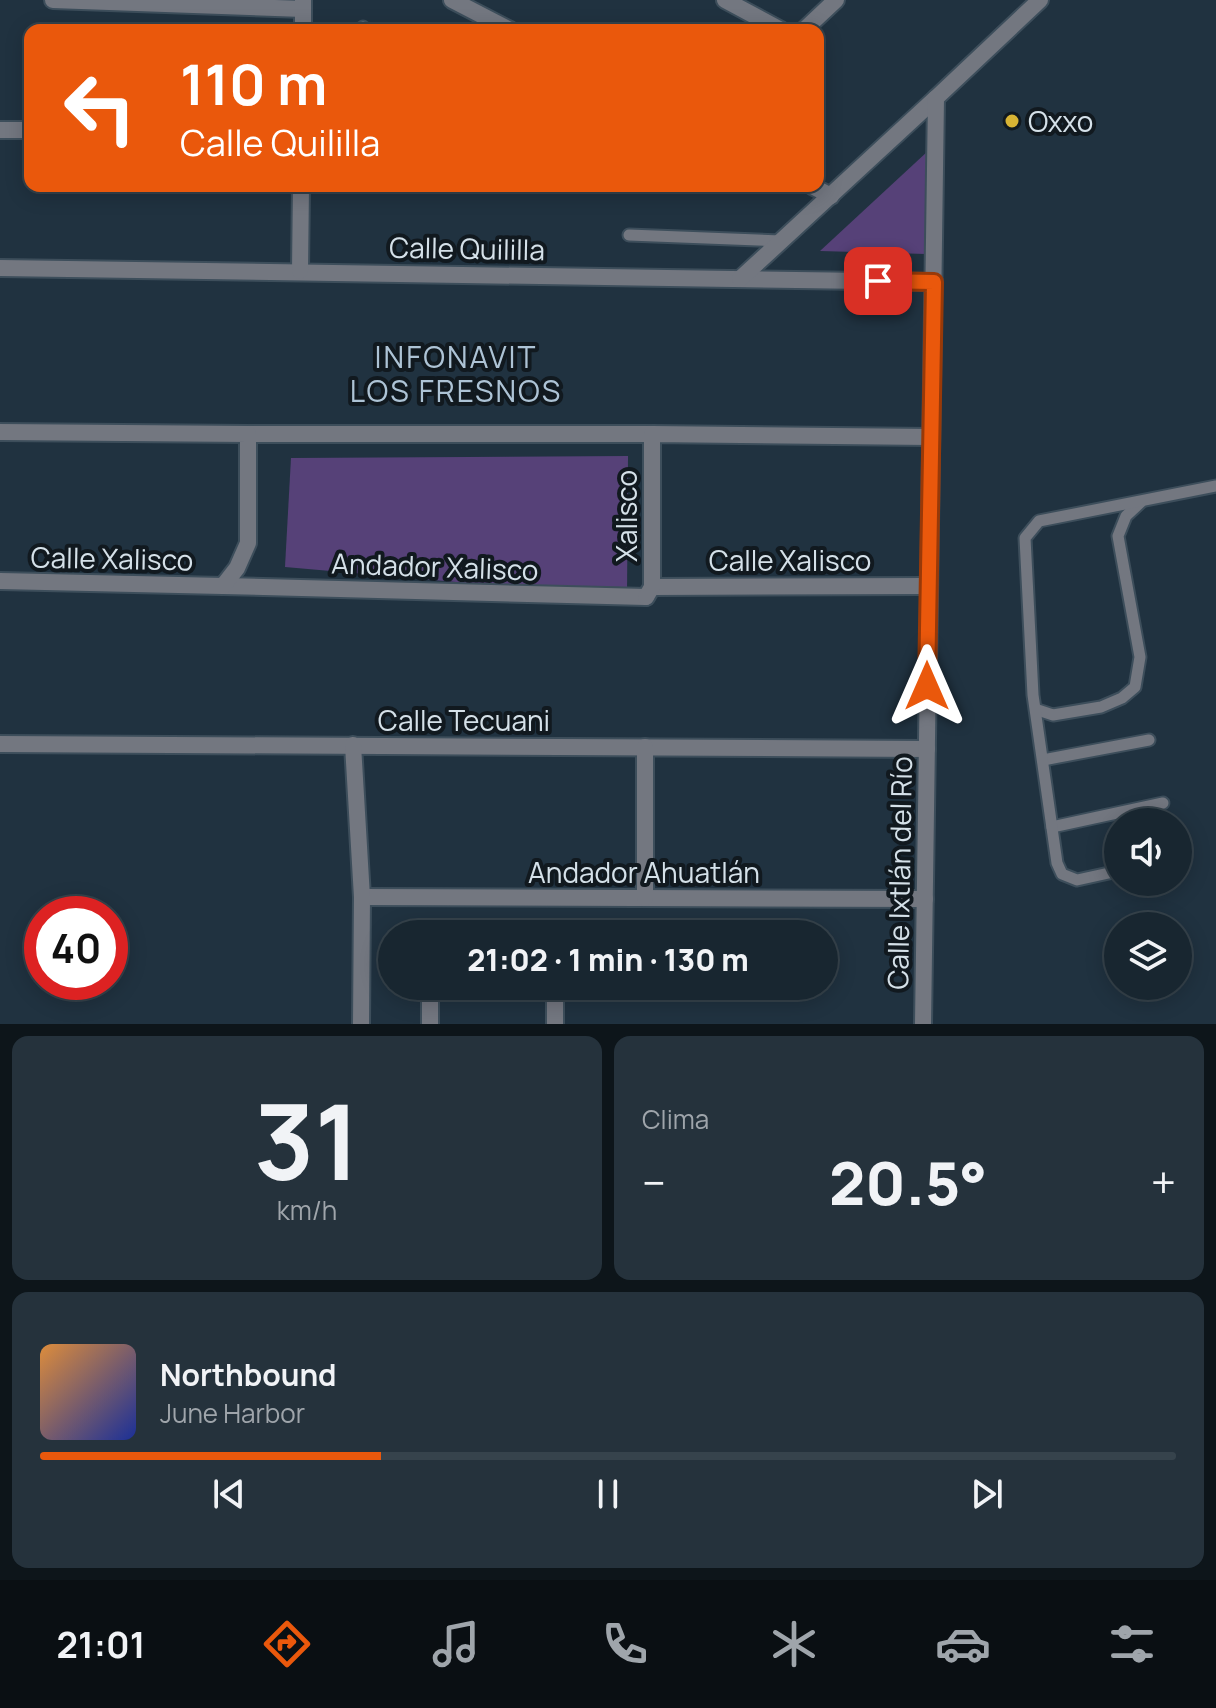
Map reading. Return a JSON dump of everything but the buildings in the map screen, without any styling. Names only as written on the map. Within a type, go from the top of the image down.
[{"type":"street","points":[[53,0],[303,4]]},
{"type":"street","points":[[452,0],[498,24]]},
{"type":"street","points":[[725,0],[770,24]]},
{"type":"street","points":[[810,24],[836,0]]},
{"type":"street","points":[[740,279],[1040,0]]},
{"type":"street","name":"Calle Ixtlán del Río","points":[[923,1024],[936,98]]},
{"type":"street","points":[[0,130],[24,130]]},
{"type":"street","points":[[300,271],[301,192]]},
{"type":"street","points":[[823,192],[831,196]]},
{"type":"street","name":"Calle Quililla","points":[[0,268],[934,282]]},
{"type":"street","points":[[0,432],[930,437]]},
{"type":"street","points":[[223,586],[237,568],[248,543],[248,434]]},
{"type":"street","name":"Xalisco","points":[[649,592],[652,434]]},
{"type":"street","name":"Calle Xalisco","points":[[0,581],[223,586]]},
{"type":"street","name":"Andador Xalisco","points":[[223,586],[649,592]]},
{"type":"street","name":"Calle Xalisco","points":[[649,592],[928,586]]},
{"type":"street","name":"Calle Tecuani","points":[[0,744],[927,749]]},
{"type":"street","points":[[353,745],[362,897],[361,1024]]},
{"type":"street","points":[[645,747],[645,898]]},
{"type":"street","name":"Andador Ahuatlán","points":[[362,897],[925,899]]},
{"type":"street","points":[[430,1000],[430,1024]]},
{"type":"street","points":[[555,1000],[555,1024]]},
{"type":"lane","points":[[629,235],[780,241]]},
{"type":"lane","points":[[1104,874],[1077,880],[1062,874],[1057,863],[1038,710],[1033,695],[1025,538],[1039,521],[1216,486]]},
{"type":"lane","points":[[1038,710],[1053,715],[1101,707],[1122,698],[1135,687],[1140,657],[1118,536],[1126,516],[1142,502]]},
{"type":"lane","points":[[1043,760],[1149,740]]},
{"type":"lane","points":[[1052,827],[1163,803]]},
{"type":"shaded area","points":[[928,151],[926,254],[820,251]]},
{"type":"shaded area","points":[[628,456],[627,597],[285,567],[291,458]]},
{"type":"place","name":"Oxxo","points":[[1012,121]]},
{"type":"district","name":"INFONAVIT LOS FRESNOS","points":[[456,373]]},
{"type":"route","points":[[878,281],[934,282],[927,686]]}]
